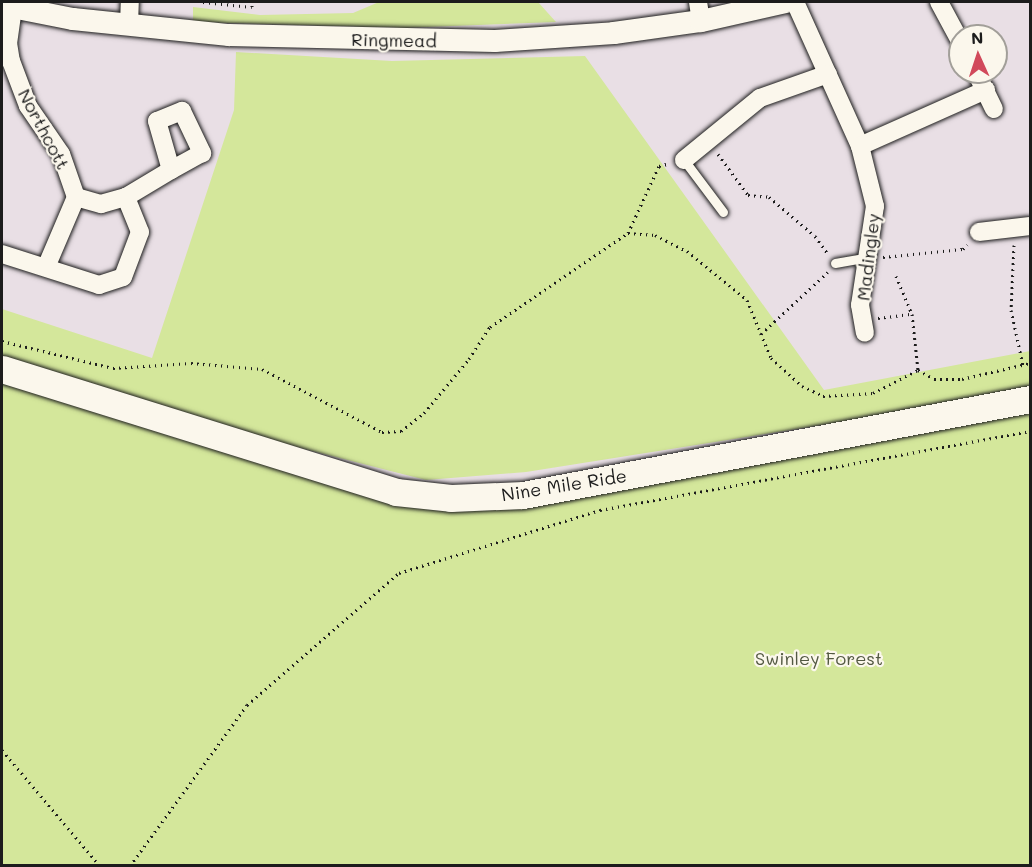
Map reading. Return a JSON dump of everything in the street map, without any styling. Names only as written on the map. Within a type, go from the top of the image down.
[{"type":"main road","name":"Nine Mile Ride","points":[[2,369],[396,492],[451,498],[523,495],[1030,399]]},
{"type":"street","points":[[129,25],[130,2]]},
{"type":"street","name":"Ringmead","points":[[8,6],[129,25],[229,35],[495,41],[614,33],[700,11],[785,2]]},
{"type":"street","name":"Madingley","points":[[795,2],[860,146],[875,206],[860,305],[864,326]]},
{"type":"street","points":[[939,2],[951,24]]},
{"type":"street","name":"Northcott","points":[[8,6],[6,62],[28,106],[61,154],[76,197]]},
{"type":"street","points":[[684,160],[760,98],[828,74]]},
{"type":"street","points":[[983,84],[994,110]]},
{"type":"street","points":[[860,146],[986,90]]},
{"type":"street","points":[[47,265],[76,197],[101,204],[126,197],[171,170]]},
{"type":"street","points":[[2,254],[47,265],[99,285],[123,278],[140,232],[126,197]]},
{"type":"street","points":[[979,232],[1030,226]]},
{"type":"lane","points":[[684,160],[723,212]]},
{"type":"lane","points":[[834,263],[869,257]]},
{"type":"path","points":[[203,2],[252,7],[252,2]]},
{"type":"path","points":[[708,141],[748,195],[769,197],[815,236],[834,263],[761,334]]},
{"type":"path","points":[[2,341],[113,368],[191,363],[262,369],[382,432],[401,430],[424,413],[469,359],[490,327],[628,233],[659,166],[684,160]]},
{"type":"path","points":[[1012,229],[1011,310],[1023,365]]},
{"type":"path","points":[[869,257],[963,249],[979,232]]},
{"type":"path","points":[[628,233],[655,235],[687,251],[747,300],[771,358],[802,386],[823,396],[873,393],[918,370]]},
{"type":"path","points":[[896,276],[912,314],[918,370]]},
{"type":"path","points":[[864,326],[912,314]]},
{"type":"path","points":[[918,370],[934,378],[962,379],[1030,363]]},
{"type":"path","points":[[130,866],[247,705],[399,573],[600,510],[1030,431]]},
{"type":"path","points":[[2,750],[100,866]]},
{"type":"green space","points":[[379,2],[538,2],[556,22],[402,28],[193,22],[193,7],[260,15],[353,13]]},
{"type":"green space","points":[[236,52],[392,61],[585,56],[824,390],[1030,351],[1030,392],[526,472],[426,480],[128,404],[2,361],[2,309],[152,358],[234,110]]},
{"type":"green space","name":"Swinley Forest","points":[[2,381],[421,506],[1030,408],[1030,865],[2,865]]}]
